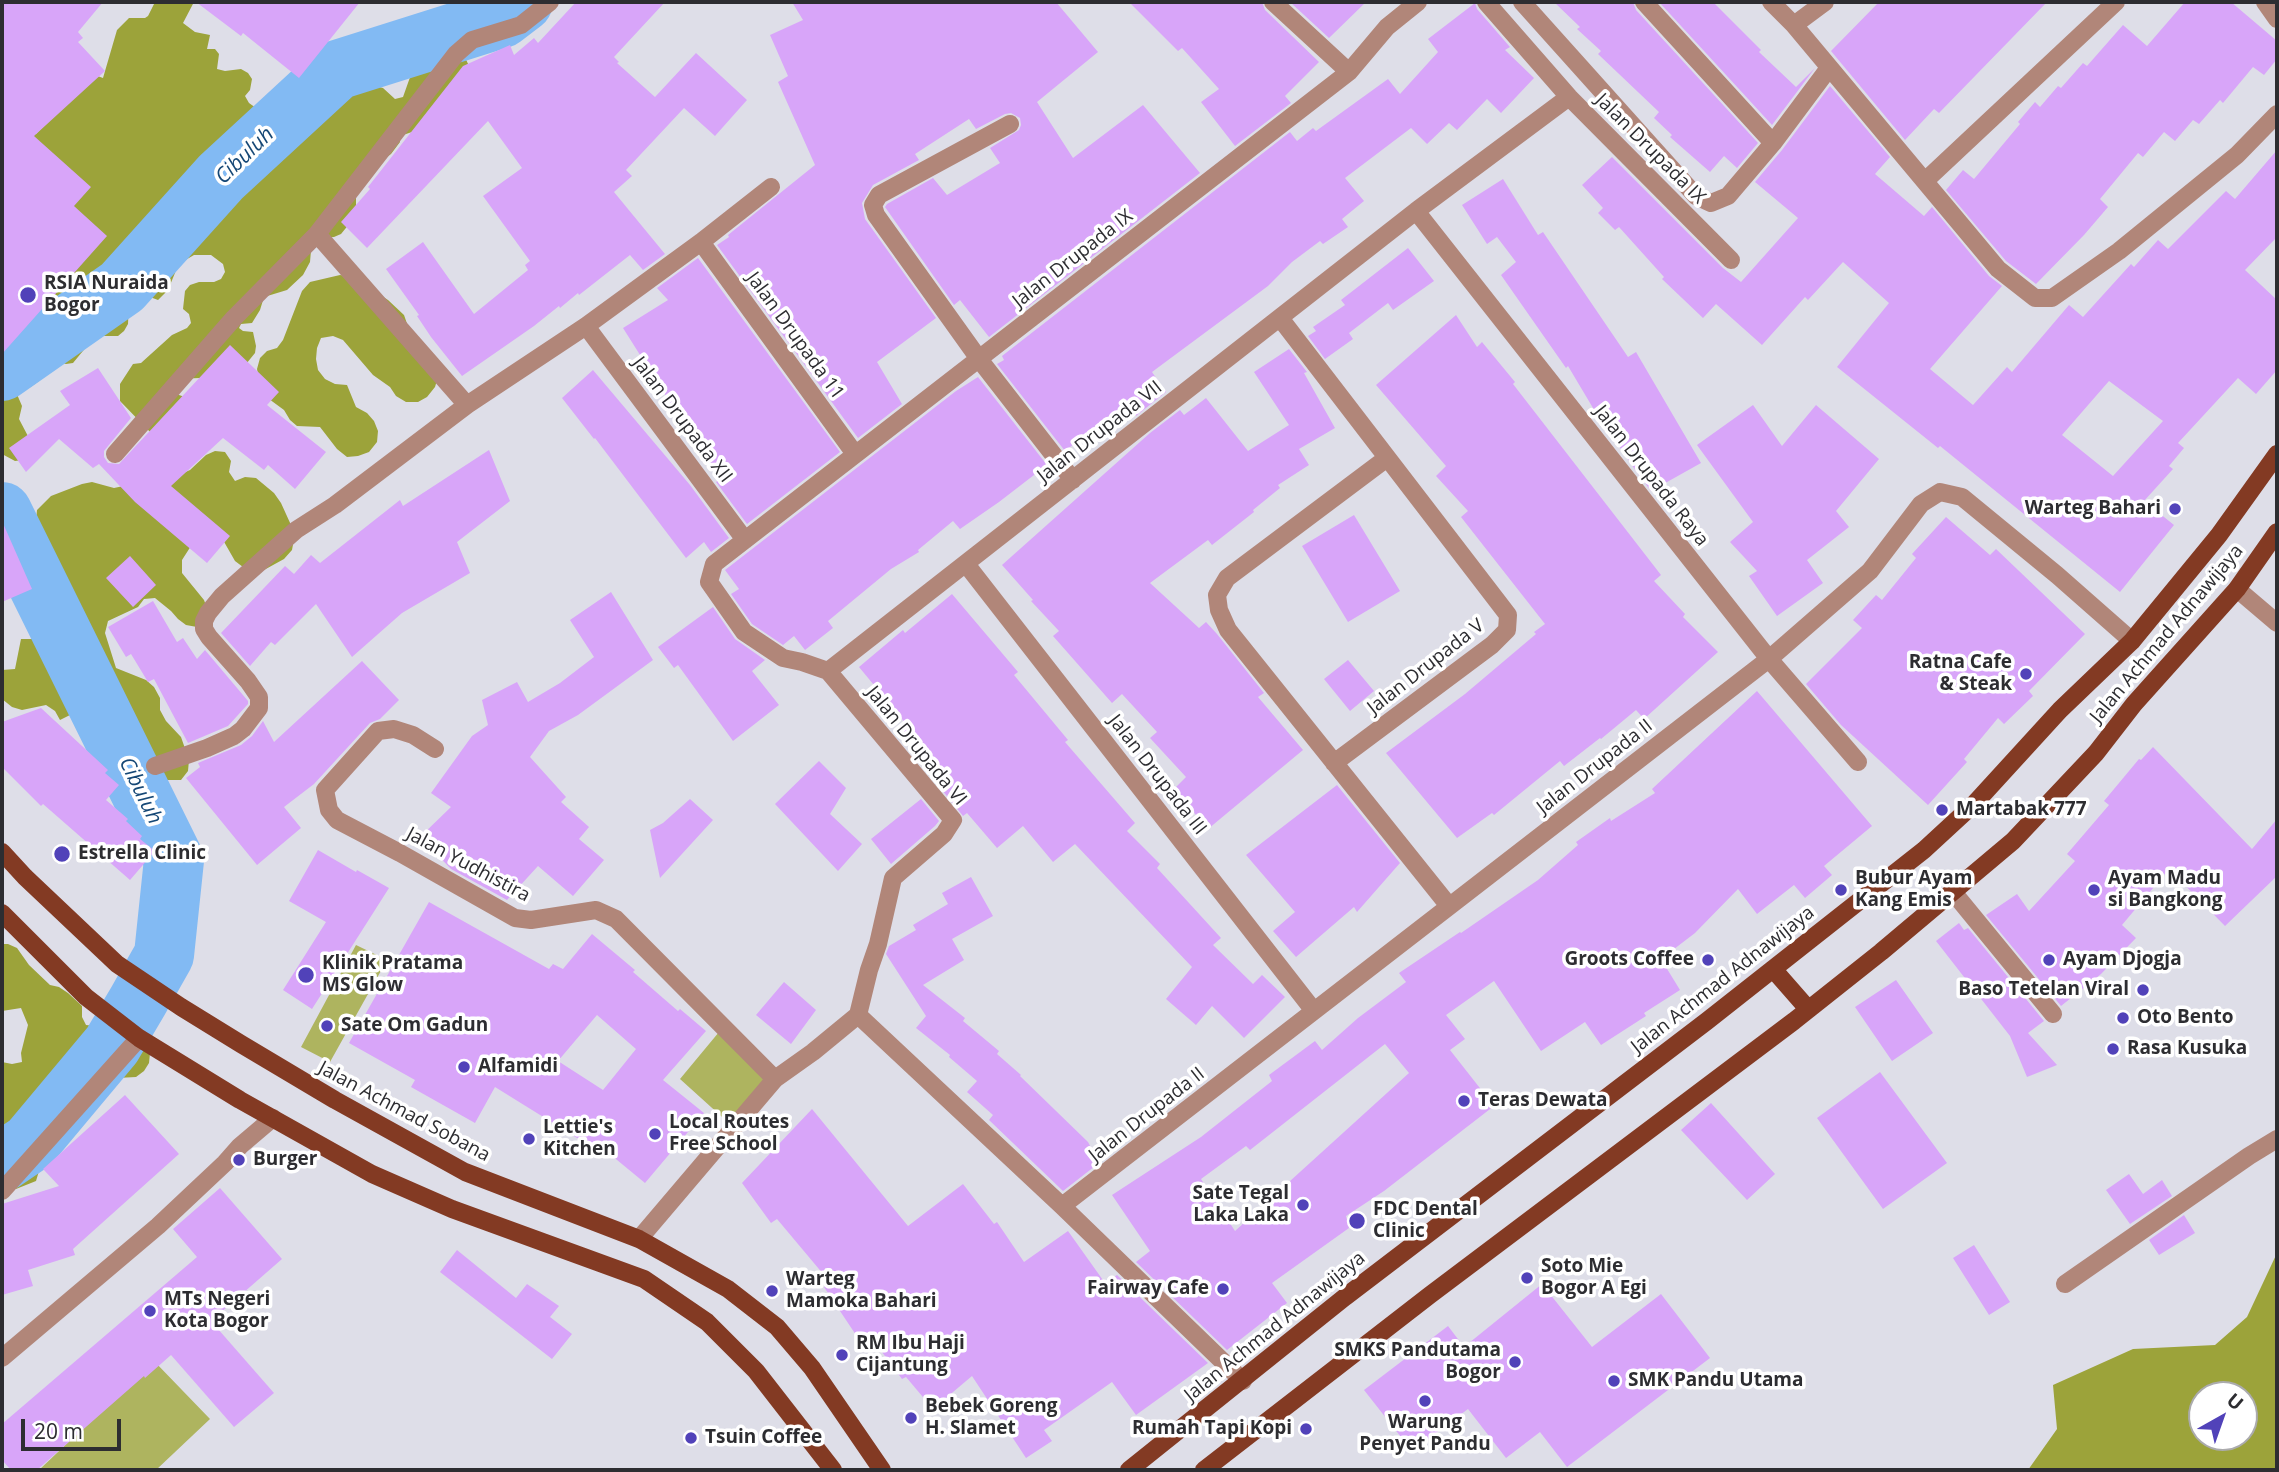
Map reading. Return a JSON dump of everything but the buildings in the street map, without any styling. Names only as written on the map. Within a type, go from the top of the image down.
[{"type":"main road","name":"Jalan Achmad Adnawijaya","points":[[1129,1470],[1356,1288],[1924,850],[1975,803],[2060,710],[2132,641],[2220,535],[2277,454]]},
{"type":"main road","name":"Jalan Achmad Adnawijaya","points":[[1204,1470],[1808,1009],[2012,841],[2079,771],[2134,704],[2237,589],[2277,532]]},
{"type":"main road","name":"Jalan Achmad Sobana","points":[[2,852],[117,964],[181,1007],[335,1100],[465,1172],[639,1239],[728,1289],[777,1327],[812,1368],[882,1470]]},
{"type":"main road","points":[[2,913],[86,998],[136,1035],[273,1118],[372,1174],[429,1199],[644,1279],[707,1322],[756,1371],[833,1470]]},
{"type":"main road","points":[[1773,969],[1808,1009]]},
{"type":"street","points":[[115,454],[234,318],[317,234],[456,54],[472,40],[521,25],[550,2]]},
{"type":"street","points":[[1273,2],[1349,72]]},
{"type":"street","name":"Jalan Drupada IX","points":[[745,540],[1349,72],[1387,27],[1418,2]]},
{"type":"street","name":"Jalan Drupada IX","points":[[1486,2],[1569,97],[1731,260]]},
{"type":"street","points":[[1522,2],[1696,196],[1711,203],[1728,196],[1773,143],[1829,68]]},
{"type":"street","points":[[1644,2],[1773,143]]},
{"type":"street","points":[[1771,2],[1794,25],[1998,268],[2035,298],[2052,298],[2119,251],[2237,155],[2277,114]]},
{"type":"street","points":[[1794,25],[1825,2]]},
{"type":"street","points":[[1926,180],[2116,2]]},
{"type":"street","points":[[2265,2],[2277,19]]},
{"type":"street","name":"Jalan Drupada VII","points":[[828,671],[1416,211],[1569,97]]},
{"type":"street","points":[[1010,124],[879,195],[873,205],[876,215],[979,359],[1073,480]]},
{"type":"street","points":[[155,766],[234,736],[259,708],[259,697],[248,681],[204,629],[204,621],[212,606],[296,530],[335,505],[467,405],[586,326],[771,187]]},
{"type":"street","name":"Jalan Drupada Raya","points":[[1416,211],[1769,659],[1858,762]]},
{"type":"street","points":[[317,234],[467,405]]},
{"type":"street","name":"Jalan Drupada 11","points":[[701,242],[855,454]]},
{"type":"street","name":"Jalan Drupada V","points":[[1280,318],[1508,615],[1507,630],[1492,645],[1334,763]]},
{"type":"street","name":"Jalan Drupada XII","points":[[586,326],[745,540]]},
{"type":"street","points":[[1387,458],[1227,578],[1217,595],[1219,610],[1228,630],[1449,906]]},
{"type":"street","name":"Jalan Drupada II","points":[[1062,1206],[1769,659],[1870,571],[1921,504],[1940,492],[1962,497],[2132,641]]},
{"type":"street","points":[[745,540],[714,564],[709,582],[744,632],[783,658],[828,671]]},
{"type":"street","name":"Jalan Drupada III","points":[[966,564],[1314,1011]]},
{"type":"street","points":[[2237,589],[2277,623]]},
{"type":"street","name":"Jalan Drupada VI","points":[[828,671],[953,820],[944,834],[893,878],[858,1015]]},
{"type":"street","name":"Jalan Yudhistira","points":[[435,749],[413,735],[394,729],[378,732],[325,790],[329,810],[337,820],[515,918],[531,920],[596,910],[616,919],[775,1079]]},
{"type":"street","points":[[1953,892],[2053,1014]]},
{"type":"street","points":[[639,1239],[775,1079],[858,1015],[1062,1206],[1243,1381]]},
{"type":"street","points":[[2,1191],[136,1035]]},
{"type":"street","points":[[2,1358],[158,1226],[240,1146],[273,1118]]},
{"type":"street","points":[[2065,1284],[2277,1139]]},
{"type":"green space","points":[[155,2],[194,2],[183,23],[195,32],[210,35],[207,49],[215,49],[219,54],[217,69],[241,69],[248,73],[252,79],[250,90],[245,96],[256,108],[311,114],[327,95],[342,93],[346,98],[350,67],[365,46],[373,45],[381,56],[379,63],[363,79],[368,84],[383,88],[395,99],[403,97],[414,66],[434,50],[449,47],[463,53],[469,66],[421,129],[400,136],[400,142],[391,154],[367,172],[356,188],[356,210],[341,234],[312,239],[310,262],[303,275],[287,290],[264,297],[252,323],[241,324],[239,328],[243,331],[253,332],[256,346],[255,353],[242,369],[200,378],[174,379],[173,393],[188,398],[153,435],[120,401],[120,384],[133,364],[141,363],[172,335],[191,323],[189,314],[183,309],[185,291],[190,285],[199,282],[221,279],[225,272],[223,264],[211,255],[194,255],[177,268],[168,290],[158,300],[142,294],[134,295],[129,301],[128,324],[118,336],[101,336],[92,340],[73,363],[49,360],[39,381],[29,388],[21,387],[16,392],[22,406],[19,419],[30,440],[23,460],[15,461],[2,454],[2,335],[9,174],[2,167],[2,149],[6,142],[36,134],[92,74],[103,78],[117,30],[129,18],[148,16]]},
{"type":"green space","points":[[340,275],[353,277],[388,300],[404,315],[412,338],[438,377],[435,387],[427,397],[418,402],[406,402],[373,375],[343,340],[333,336],[321,338],[317,348],[318,370],[325,379],[335,384],[347,385],[356,407],[367,413],[378,431],[377,442],[369,452],[347,457],[320,427],[297,426],[290,420],[284,410],[269,399],[257,369],[260,358],[267,351],[277,348],[283,340],[302,291],[310,282]]},
{"type":"green space","points":[[215,451],[225,452],[231,461],[229,472],[235,481],[245,477],[256,478],[274,493],[291,525],[294,539],[292,550],[284,559],[264,570],[243,567],[235,561],[223,540],[198,535],[182,560],[182,573],[204,600],[208,611],[197,627],[186,625],[155,598],[144,599],[138,607],[108,621],[105,633],[116,668],[146,680],[154,687],[160,698],[160,710],[181,737],[189,760],[188,771],[181,780],[159,780],[148,784],[137,782],[120,766],[108,746],[106,735],[109,704],[100,698],[80,706],[60,720],[55,711],[46,705],[22,710],[12,707],[2,699],[2,670],[15,669],[21,639],[64,639],[79,634],[85,626],[79,617],[70,612],[59,611],[26,582],[26,573],[36,553],[37,510],[51,496],[82,484],[92,482],[114,488],[181,474]]},
{"type":"green space","points":[[2,944],[17,948],[29,965],[50,985],[59,987],[82,1006],[82,1017],[86,1025],[95,1026],[103,1032],[105,1042],[102,1052],[105,1062],[122,1052],[140,1047],[150,1053],[149,1063],[144,1071],[136,1077],[109,1081],[92,1107],[75,1116],[33,1119],[25,1125],[16,1143],[15,1154],[32,1162],[39,1171],[36,1181],[16,1189],[2,1187],[2,1062],[22,1062],[21,1053],[28,1025],[21,1008],[2,1011]]},
{"type":"green space","points":[[356,945],[387,960],[330,1062],[301,1047]]},
{"type":"green space","points":[[719,1032],[774,1082],[732,1126],[680,1079]]},
{"type":"green space","points":[[2277,1253],[2277,1470],[2028,1470],[2057,1429],[2053,1385],[2133,1349],[2215,1345],[2247,1317]]},
{"type":"green space","points":[[154,1361],[210,1419],[156,1470],[39,1470]]},
{"type":"waterway","name":"Cibuluh","points":[[2,371],[122,287],[221,177],[337,70],[502,18],[523,2]]},
{"type":"waterway","name":"Cibuluh","points":[[2,512],[174,860],[164,955],[138,1001],[112,1045],[30,1143],[2,1162]]},
{"type":"place","name":"RSIA Nuraida Bogor","points":[[28,295]]},
{"type":"place","name":"Warteg Bahari","points":[[2175,509]]},
{"type":"place","name":"Ratna Cafe & Steak","points":[[2026,674]]},
{"type":"place","name":"Martabak 777","points":[[1942,810]]},
{"type":"place","name":"Estrella Clinic","points":[[62,854]]},
{"type":"place","name":"Bubur Ayam Kang Emis","points":[[1841,890]]},
{"type":"place","name":"Ayam Madu si Bangkong","points":[[2094,890]]},
{"type":"place","name":"Groots Coffee","points":[[1708,960]]},
{"type":"place","name":"Ayam Djogja","points":[[2049,960]]},
{"type":"place","name":"Klinik Pratama MS Glow","points":[[306,975]]},
{"type":"place","name":"Baso Tetelan Viral","points":[[2143,990]]},
{"type":"place","name":"Oto Bento","points":[[2123,1018]]},
{"type":"place","name":"Sate Om Gadun","points":[[327,1026]]},
{"type":"place","name":"Rasa Kusuka","points":[[2113,1049]]},
{"type":"place","name":"Alfamidi","points":[[464,1067]]},
{"type":"place","name":"Teras Dewata","points":[[1464,1101]]},
{"type":"place","name":"Local Routes Free School","points":[[655,1134]]},
{"type":"place","name":"Lettie's Kitchen","points":[[529,1139]]},
{"type":"place","name":"Burger","points":[[239,1160]]},
{"type":"place","name":"Sate Tegal Laka Laka","points":[[1303,1205]]},
{"type":"place","name":"FDC Dental Clinic","points":[[1357,1221]]},
{"type":"place","name":"Soto Mie Bogor A Egi","points":[[1527,1278]]},
{"type":"place","name":"Fairway Cafe","points":[[1223,1289]]},
{"type":"place","name":"Warteg Mamoka Bahari","points":[[772,1291]]},
{"type":"place","name":"MTs Negeri Kota Bogor","points":[[150,1311]]},
{"type":"place","name":"RM Ibu Haji Cijantung","points":[[842,1355]]},
{"type":"place","name":"SMKS Pandutama Bogor","points":[[1515,1362]]},
{"type":"place","name":"SMK Pandu Utama","points":[[1614,1381]]},
{"type":"place","name":"Warung Penyet Pandu","points":[[1425,1401]]},
{"type":"place","name":"Bebek Goreng H. Slamet","points":[[911,1418]]},
{"type":"place","name":"Rumah Tapi Kopi","points":[[1306,1429]]},
{"type":"place","name":"Tsuin Coffee","points":[[691,1438]]}]
